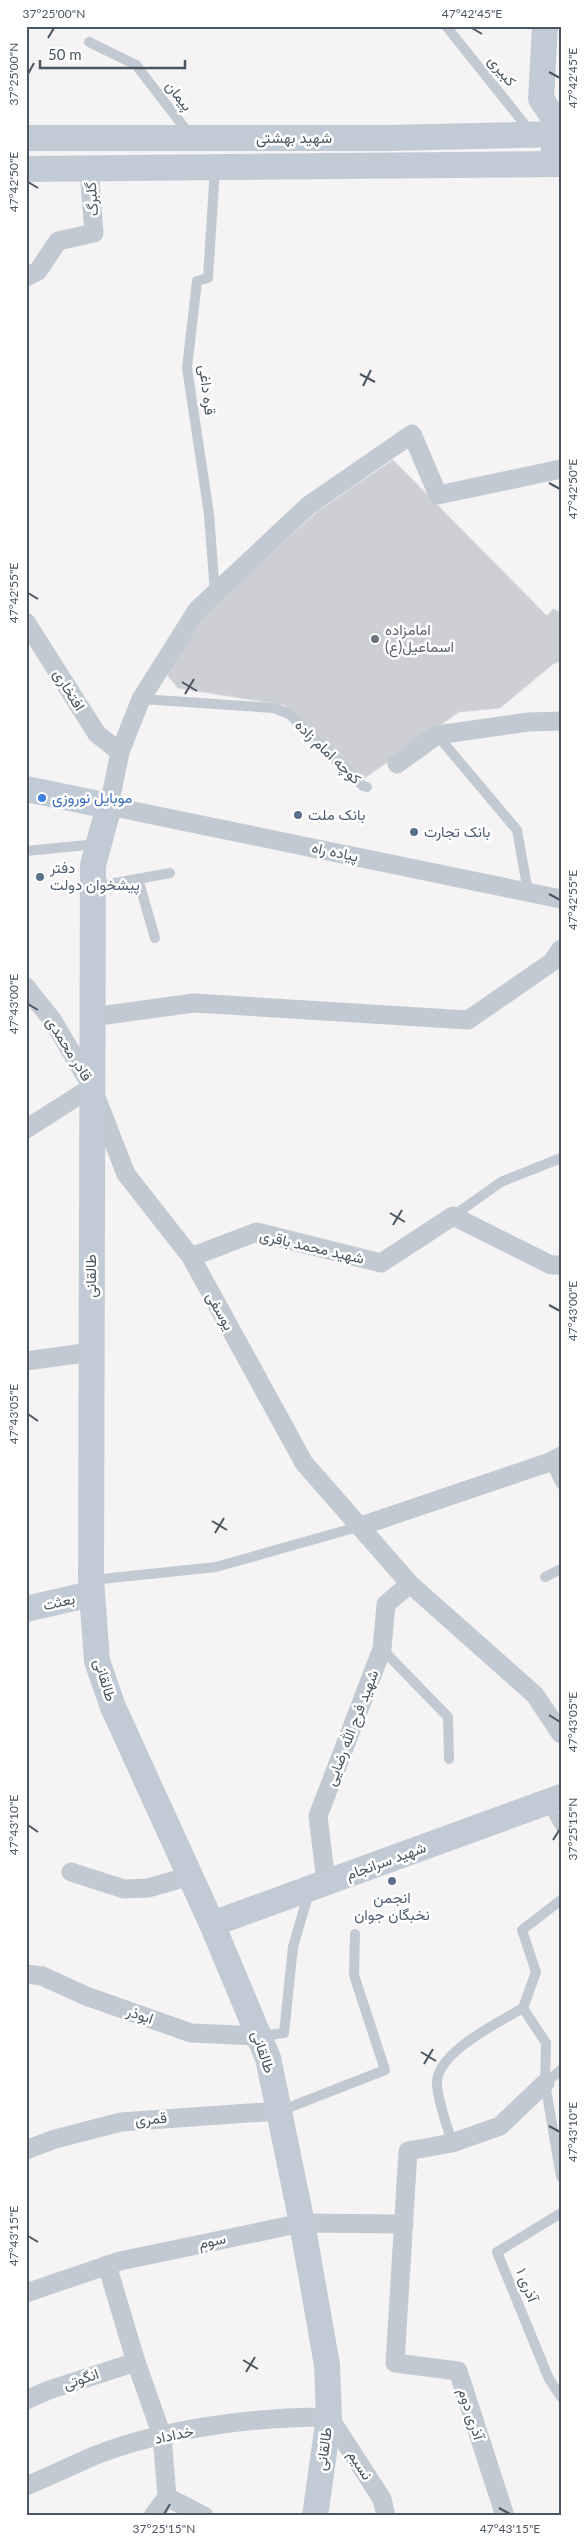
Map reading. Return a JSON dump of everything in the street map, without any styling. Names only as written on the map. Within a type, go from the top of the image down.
[{"type":"street","points":[[545,26],[541,99],[553,126],[559,169]]},
{"type":"street","name":"شهید بهشتی","points":[[26,138],[192,138],[553,126]]},
{"type":"street","name":"شهید بهشتی","points":[[26,169],[559,169]]},
{"type":"street","name":"گلبرگ","points":[[26,276],[38,272],[58,241],[94,233],[89,169]]},
{"type":"street","points":[[26,789],[109,806],[120,752],[141,699],[197,610],[308,505],[412,434],[438,496],[561,469]]},
{"type":"street","name":"افتخاری","points":[[26,622],[97,734],[120,752]]},
{"type":"street","points":[[398,764],[437,735],[528,722],[561,721]]},
{"type":"street","name":"پیاده راه","points":[[109,806],[561,899]]},
{"type":"street","name":"طالقانی","points":[[109,806],[93,866],[91,1587],[98,1661],[113,1707],[212,1924],[268,2058],[302,2223],[327,2365],[329,2417],[315,2516]]},
{"type":"street","points":[[92,1017],[194,1003],[468,1020],[552,962],[561,949]]},
{"type":"street","name":"قادر محمدی","points":[[26,987],[53,1021],[92,1087]]},
{"type":"street","points":[[26,1129],[92,1087]]},
{"type":"street","name":"یوسفی","points":[[92,1087],[126,1174],[191,1257],[304,1463],[410,1584],[535,1695],[561,1734]]},
{"type":"street","points":[[453,1216],[551,1265],[561,1264]]},
{"type":"street","name":"شهید محمد باقری","points":[[191,1257],[257,1232],[381,1263],[453,1216]]},
{"type":"street","points":[[26,1361],[91,1352]]},
{"type":"street","points":[[361,1526],[556,1459]]},
{"type":"street","name":"شهید فرج الله رضایی","points":[[318,1885],[318,1816],[382,1649],[386,1604],[410,1584]]},
{"type":"street","name":"بعثت","points":[[26,1609],[91,1587]]},
{"type":"street","name":"شهید سرانجام","points":[[212,1924],[554,1800]]},
{"type":"street","points":[[71,1872],[124,1889],[148,1888],[190,1876]]},
{"type":"street","name":"ابوذر","points":[[26,1974],[42,1976],[86,1996],[191,2033],[259,2036]]},
{"type":"street","points":[[404,2224],[408,2151],[452,2143],[500,2126],[545,2083]]},
{"type":"street","name":"قمری","points":[[26,2150],[121,2122],[279,2111]]},
{"type":"street","name":"سوم","points":[[26,2293],[107,2265],[302,2223],[404,2224]]},
{"type":"street","name":"آذری دوم","points":[[404,2224],[395,2363],[458,2371],[505,2516]]},
{"type":"street","points":[[107,2265],[136,2362],[162,2436],[167,2497],[153,2516]]},
{"type":"street","name":"انگوتی","points":[[26,2400],[49,2390],[136,2362]]},
{"type":"street","name":"خداداد","points":[[26,2486],[98,2455],[162,2436],[284,2417],[329,2417]]},
{"type":"street","name":"نسیم","points":[[329,2417],[382,2499],[386,2516]]},
{"type":"street","points":[[167,2497],[204,2516]]},
{"type":"lane","name":"کبیری","points":[[446,26],[553,126]]},
{"type":"lane","name":"پیمان","points":[[89,42],[136,65],[192,138]]},
{"type":"lane","name":"قره داغی","points":[[215,168],[208,278],[197,281],[187,368],[209,514],[215,594]]},
{"type":"lane","name":"کوچه امام زاده","points":[[141,699],[274,708],[289,714],[363,786],[367,787]]},
{"type":"lane","points":[[437,735],[518,830],[528,892]]},
{"type":"lane","points":[[26,851],[99,844]]},
{"type":"lane","points":[[93,887],[170,873]]},
{"type":"lane","points":[[138,879],[155,938]]},
{"type":"lane","name":"شهید محمد باقری","points":[[453,1216],[501,1182],[561,1158]]},
{"type":"lane","points":[[556,1459],[561,1484]]},
{"type":"lane","points":[[91,1587],[216,1567],[361,1526]]},
{"type":"lane","points":[[545,1577],[561,1569]]},
{"type":"lane","points":[[382,1649],[448,1717],[449,1759]]},
{"type":"lane","points":[[554,1800],[561,1828]]},
{"type":"lane","points":[[259,2036],[284,2033],[293,1947],[318,1885]]},
{"type":"lane","points":[[452,2143],[437,2082],[443,2066],[470,2038],[524,2008],[536,1972],[522,1930],[561,1900]]},
{"type":"lane","points":[[279,2111],[385,2070],[354,1975],[355,1934]]},
{"type":"lane","points":[[524,2008],[546,2043],[545,2083],[561,2177]]},
{"type":"lane","points":[[545,2083],[561,2070]]},
{"type":"lane","name":"آذری ۱","points":[[561,2213],[497,2252],[549,2378],[561,2397]]},
{"type":"building","name":"امامزاده اسماعیل(ع)","points":[[393,460],[547,616],[553,609],[561,613],[561,661],[553,664],[500,708],[459,712],[362,780],[284,705],[178,688],[167,675],[201,617],[318,511]]},
{"type":"place","name":"امامزاده اسماعیل(ع)","points":[[375,639]]},
{"type":"place","name":"موبایل نوروزی","points":[[42,798]]},
{"type":"place","name":"بانک ملت","points":[[298,815]]},
{"type":"place","name":"بانک تجارت","points":[[414,832]]},
{"type":"place","name":"دفتر پیشخوان دولت","points":[[40,877]]},
{"type":"place","name":"انجمن نخبگان جوان","points":[[392,1881]]}]
